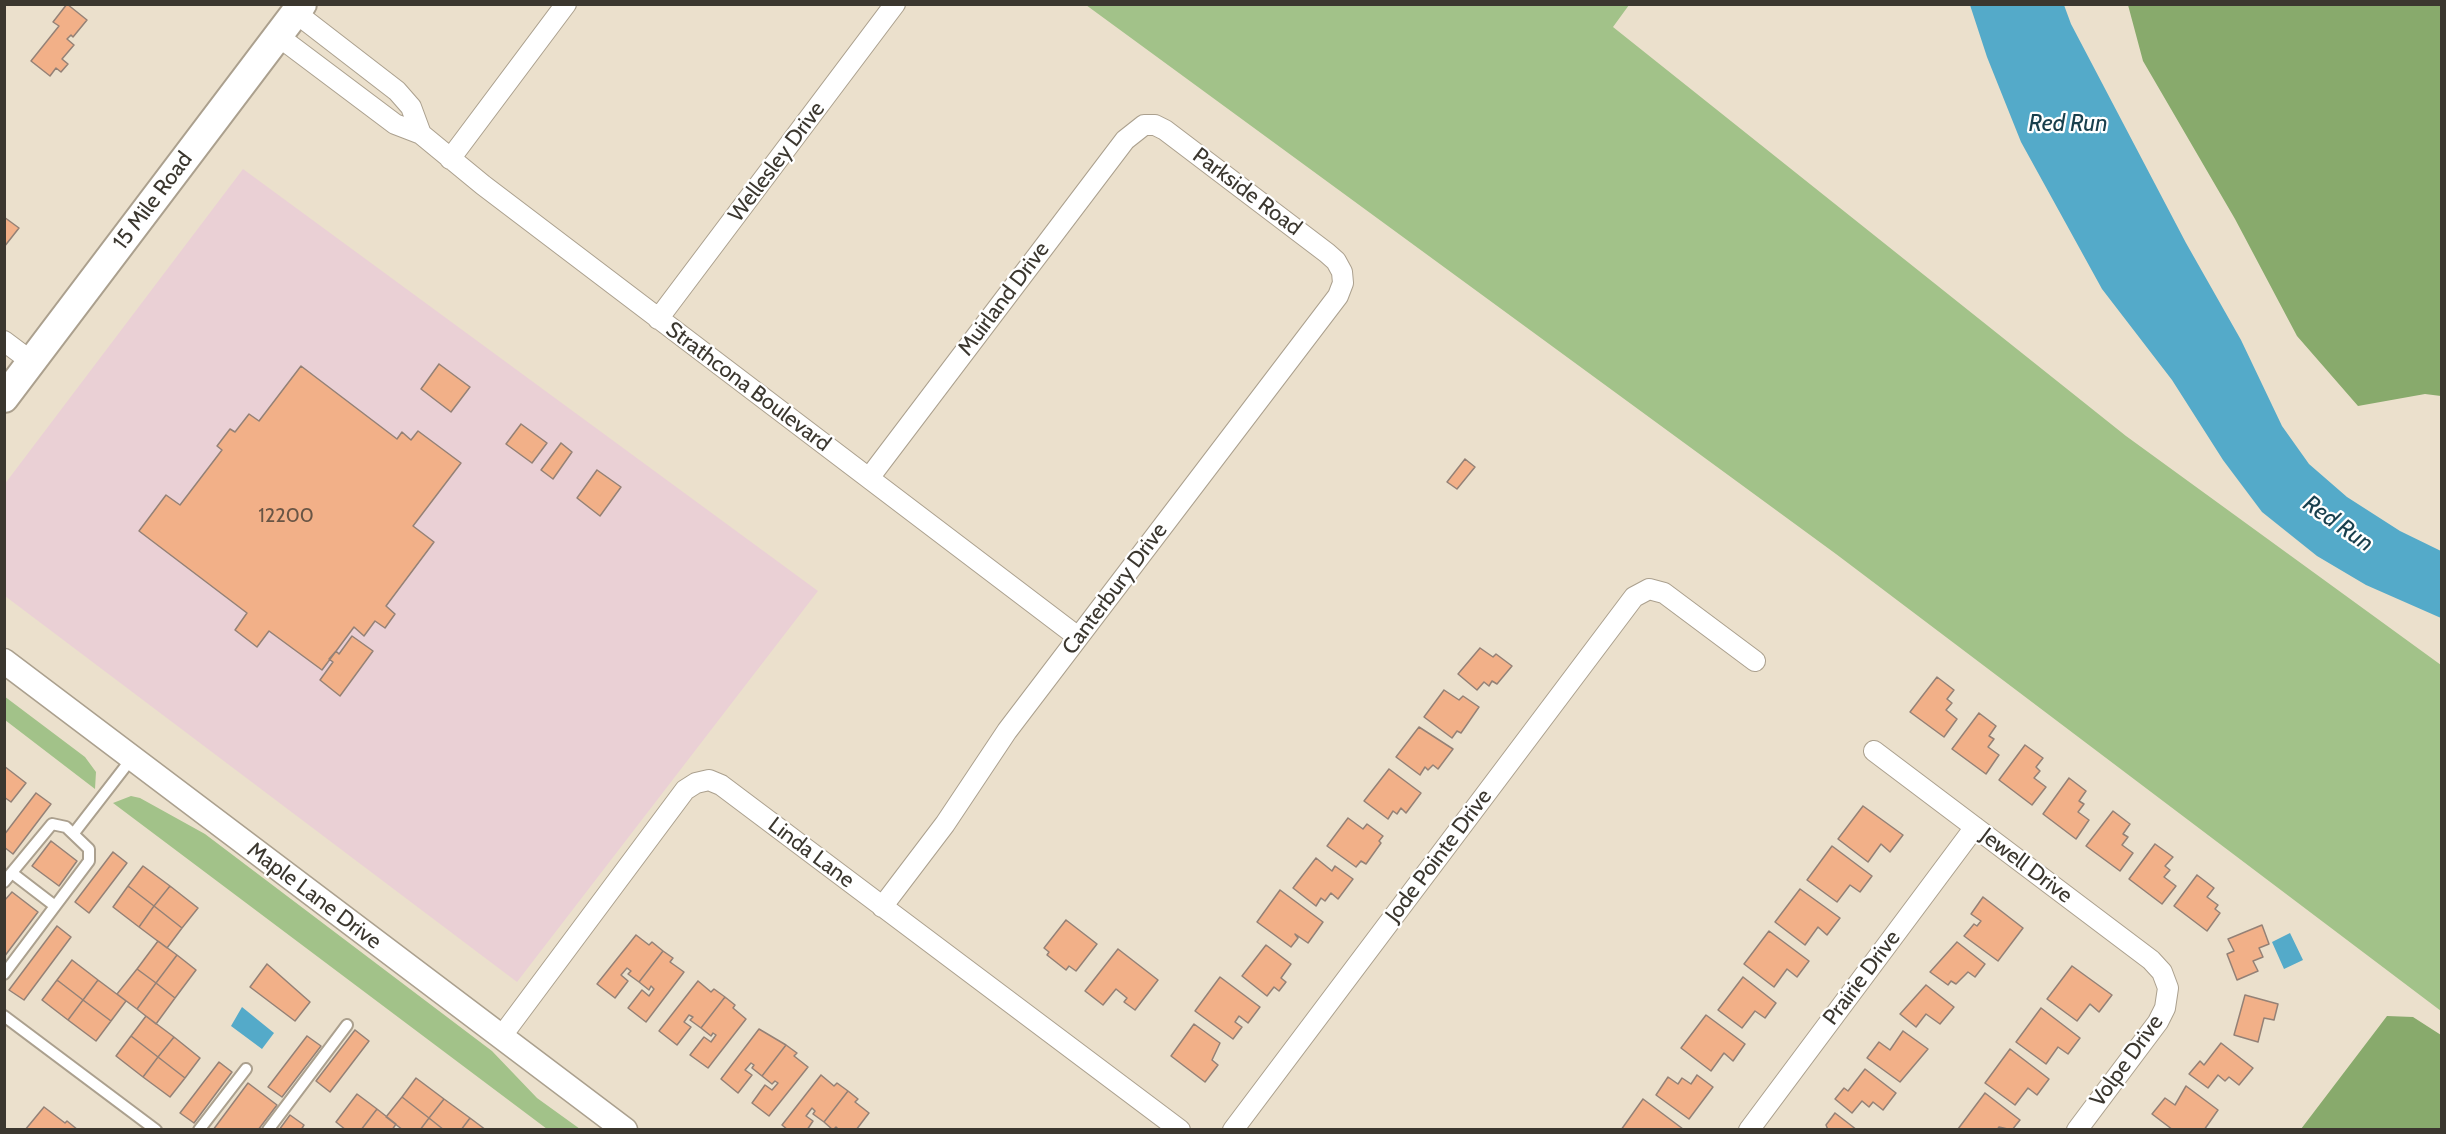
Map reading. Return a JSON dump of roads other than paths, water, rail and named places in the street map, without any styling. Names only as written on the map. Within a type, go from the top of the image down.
[{"type":"main road","name":"15 Mile Road","points":[[4,398],[299,9]]},
{"type":"street","points":[[450,159],[566,4]]},
{"type":"street","name":"Wellesley Drive","points":[[658,319],[895,4]]},
{"type":"street","name":"Strathcona Boulevard","points":[[299,9],[411,107],[421,134]]},
{"type":"street","name":"Strathcona Boulevard","points":[[278,36],[394,124],[421,134],[450,159],[658,319],[1078,637]]},
{"type":"street","points":[[353,93],[371,70]]},
{"type":"street","name":"Parkside Road","points":[[1144,125],[1155,125],[1165,130],[1332,257],[1342,272]]},
{"type":"street","name":"Muirland Drive","points":[[868,478],[1125,140],[1144,125]]},
{"type":"street","name":"Canterbury Drive","points":[[882,907],[945,824],[1007,731],[1338,296],[1343,283],[1342,272]]},
{"type":"street","points":[[4,341],[32,362]]},
{"type":"street","name":"Jode Pointe Drive","points":[[1233,1130],[1634,597],[1649,589],[1664,592],[1755,661]]},
{"type":"street","name":"Maple Lane Drive","points":[[4,661],[623,1129]]},
{"type":"street","name":"Jewell Drive","points":[[1874,751],[2151,960],[2162,972],[2168,988]]},
{"type":"street","name":"Linda Lane","points":[[501,1037],[685,790],[696,783],[709,780],[721,785],[1180,1130]]},
{"type":"street","name":"Prairie Drive","points":[[1749,1130],[1975,827]]},
{"type":"street","name":"Volpe Drive","points":[[2077,1130],[2158,1022],[2165,1008],[2168,988]]},
{"type":"lane","points":[[74,833],[132,758]]},
{"type":"lane","points":[[4,882],[47,827],[57,823],[74,833],[89,849],[89,861],[4,974]]},
{"type":"lane","points":[[12,873],[55,906]]},
{"type":"lane","points":[[4,1016],[156,1130]]},
{"type":"lane","points":[[267,1130],[347,1025]]},
{"type":"lane","points":[[199,1130],[246,1068]]},
{"type":"water","name":"Red Run","points":[[1970,5],[2064,5],[2071,24],[2186,243],[2241,340],[2282,426],[2309,464],[2347,497],[2400,531],[2441,551],[2441,618],[2366,585],[2317,556],[2262,512],[2223,460],[2172,380],[2102,289],[2021,142],[1987,57]]},
{"type":"water","points":[[2290,933],[2303,960],[2284,969],[2272,942]]},
{"type":"water","points":[[242,1007],[274,1033],[262,1049],[231,1026]]}]
